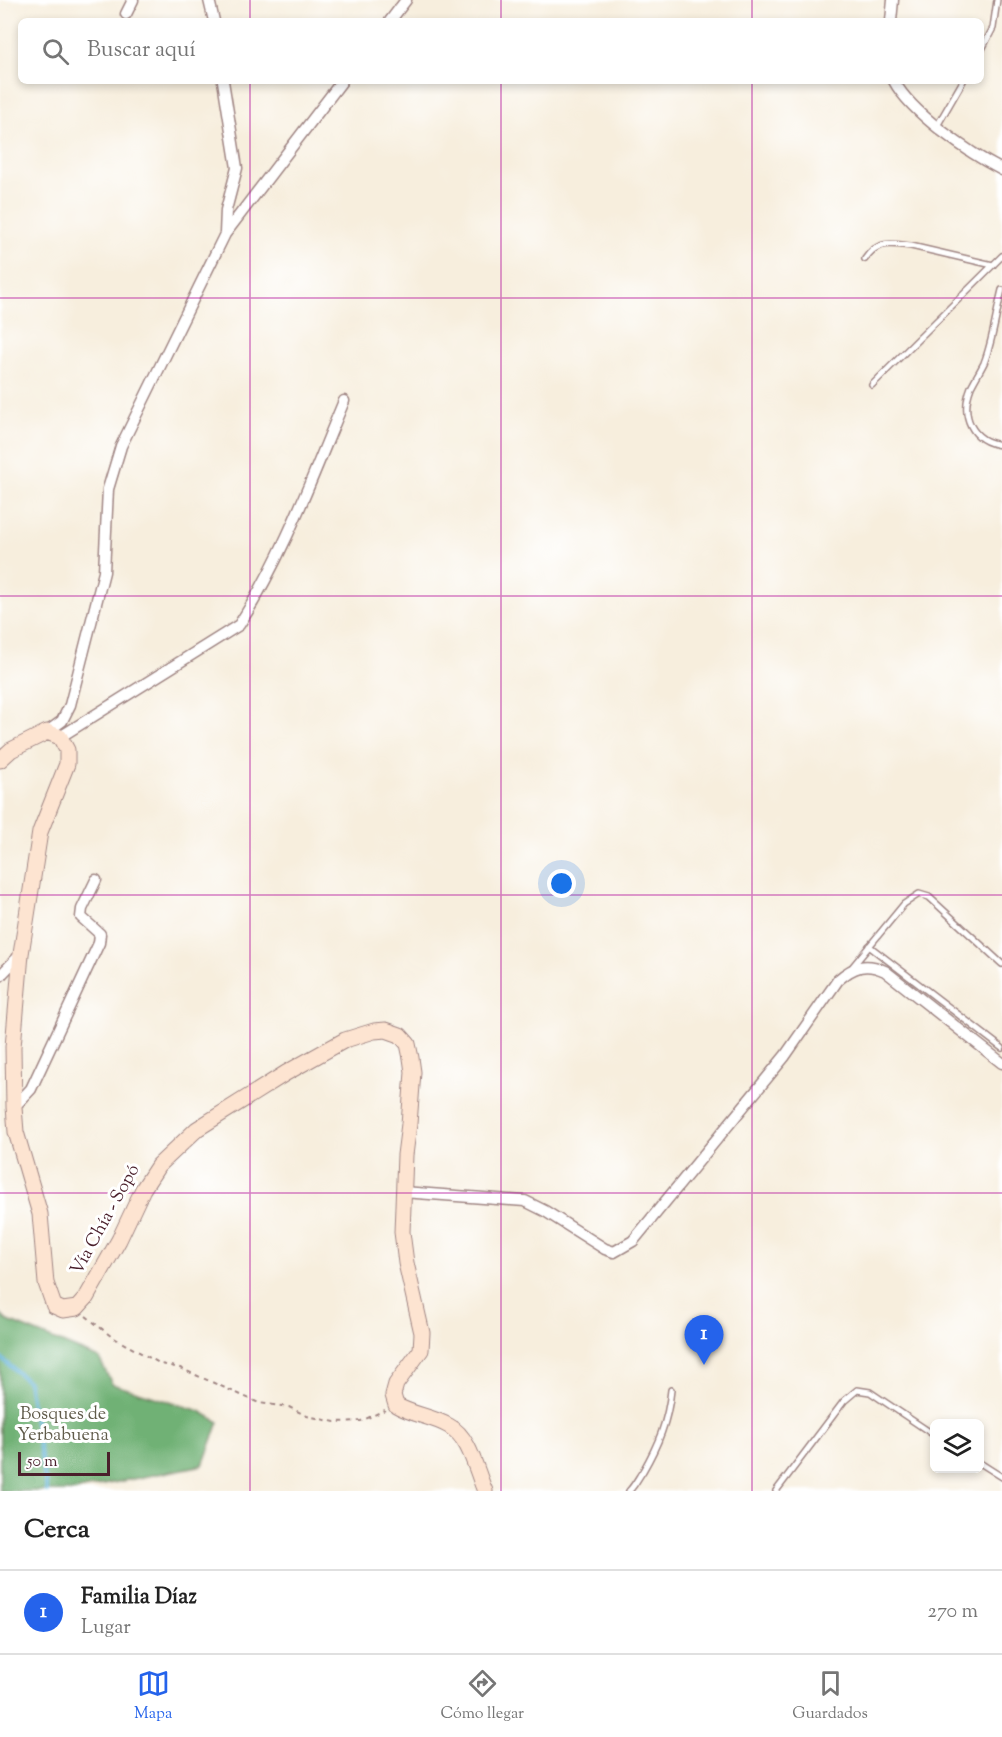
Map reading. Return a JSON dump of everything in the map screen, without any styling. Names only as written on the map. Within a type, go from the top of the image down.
[{"type":"street","points":[[126,14],[133,0]]},
{"type":"street","points":[[209,0],[213,18]]},
{"type":"street","points":[[392,18],[406,0]]},
{"type":"street","points":[[891,18],[893,0]]},
{"type":"street","points":[[223,84],[237,168],[226,210],[225,234]]},
{"type":"street","points":[[53,734],[70,705],[104,572],[108,489],[122,446],[225,234],[340,84]]},
{"type":"street","points":[[896,84],[902,95],[937,126],[984,161],[1002,170]]},
{"type":"street","points":[[0,760],[11,750],[53,734],[239,625],[258,596],[278,558],[344,401]]},
{"type":"street","name":"Vía Chía - Sopó","points":[[53,734],[67,750],[67,764],[40,832],[21,954],[15,1008],[14,1107],[16,1132],[40,1214],[43,1259],[50,1298],[54,1306],[63,1310],[77,1308],[86,1298],[119,1240],[143,1189],[158,1166],[197,1129],[286,1073],[345,1040],[374,1031],[387,1030],[400,1035],[408,1044],[411,1058],[412,1088],[402,1232],[406,1263],[422,1333],[421,1350],[396,1383],[393,1395],[396,1405]]},
{"type":"street","points":[[14,1107],[31,1089],[99,943],[100,934],[81,917],[82,909],[96,880]]},
{"type":"street","points":[[0,976],[21,954]]},
{"type":"street","points":[[403,1192],[525,1201],[605,1249],[614,1252],[624,1248],[633,1241],[738,1114],[784,1056],[838,980],[849,970],[860,966],[873,966],[885,971],[1002,1063]]},
{"type":"street","points":[[396,1405],[408,1413],[449,1425],[459,1434],[467,1447],[485,1491]]},
{"type":"lane","points":[[984,45],[993,28],[998,0]]},
{"type":"lane","points":[[937,126],[961,84]]},
{"type":"lane","points":[[865,259],[876,246],[898,244],[993,265]]},
{"type":"lane","points":[[872,385],[1002,256]]},
{"type":"lane","points":[[1002,290],[984,363],[967,399],[969,426],[979,437],[992,444],[1002,445]]},
{"type":"lane","points":[[849,970],[904,904],[919,894],[929,897],[1002,964]]},
{"type":"lane","points":[[869,946],[1002,1048]]},
{"type":"lane","points":[[629,1491],[654,1451],[663,1431],[669,1410],[671,1390]]},
{"type":"lane","points":[[776,1491],[844,1401],[856,1390],[870,1392],[930,1432]]},
{"type":"lane","points":[[984,1466],[1002,1477]]},
{"type":"path","points":[[77,1308],[112,1337],[161,1364],[180,1368],[259,1403],[289,1407],[307,1416],[335,1422],[361,1421],[396,1405]]},
{"type":"green space","name":"Bosques de Yerbabuena","points":[[0,1314],[6,1320],[99,1358],[112,1384],[200,1411],[219,1422],[203,1465],[73,1491],[0,1491]]},
{"type":"waterway","points":[[0,1357],[28,1382],[47,1491]]},
{"type":"place","name":"Familia Díaz","points":[[704,1365]]}]
